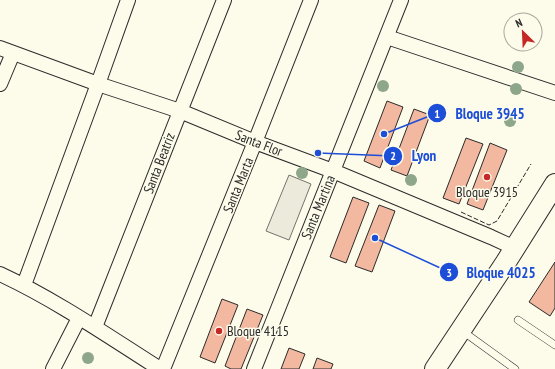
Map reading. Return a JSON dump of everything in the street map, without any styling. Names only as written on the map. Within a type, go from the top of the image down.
[{"type":"main road","points":[[435,369],[555,185]]},
{"type":"street","points":[[24,285],[128,0]]},
{"type":"street","name":"Santa Beatriz","points":[[96,327],[224,0]]},
{"type":"street","name":"Santa Marta","points":[[163,369],[311,0]]},
{"type":"street","name":"Santa Martina","points":[[254,369],[401,0]]},
{"type":"street","points":[[387,37],[555,93]]},
{"type":"street","points":[[0,84],[6,50]]},
{"type":"street","name":"Santa Flor","points":[[6,50],[180,112],[333,171],[515,248]]},
{"type":"street","points":[[0,274],[24,285],[96,327],[160,369]]},
{"type":"street","points":[[53,369],[79,318]]},
{"type":"lane","points":[[518,320],[555,345]]},
{"type":"lane","points":[[461,330],[515,369]]},
{"type":"shaded area","points":[[289,175],[311,184],[289,240],[266,231]]},
{"type":"building","points":[[387,101],[403,107],[380,168],[364,161]]},
{"type":"building","points":[[414,109],[430,115],[407,176],[391,170]]},
{"type":"building","points":[[466,138],[483,144],[459,204],[443,198]]},
{"type":"building","name":"Bloque 3915","points":[[490,143],[507,150],[483,210],[467,204]]},
{"type":"building","points":[[353,197],[369,203],[346,263],[330,257]]},
{"type":"building","points":[[379,205],[395,211],[372,272],[355,266]]},
{"type":"building","points":[[555,262],[555,308],[550,316],[529,302]]},
{"type":"building","name":"Bloque 4115","points":[[222,299],[238,305],[215,363],[200,357]]},
{"type":"building","points":[[247,309],[263,315],[241,369],[231,369],[225,366]]},
{"type":"building","points":[[289,348],[305,354],[299,369],[281,369]]},
{"type":"building","points":[[317,358],[333,364],[331,369],[313,369]]},
{"type":"fence","points":[[461,212],[489,225],[497,221],[531,164]]},
{"type":"place","name":"Bloque 3945","points":[[384,134]]},
{"type":"place","name":"Lyon","points":[[318,153]]},
{"type":"place","name":"Bloque 3915","points":[[487,177]]},
{"type":"place","name":"Bloque 4025","points":[[375,238]]},
{"type":"place","name":"Bloque 4115","points":[[219,331]]}]
